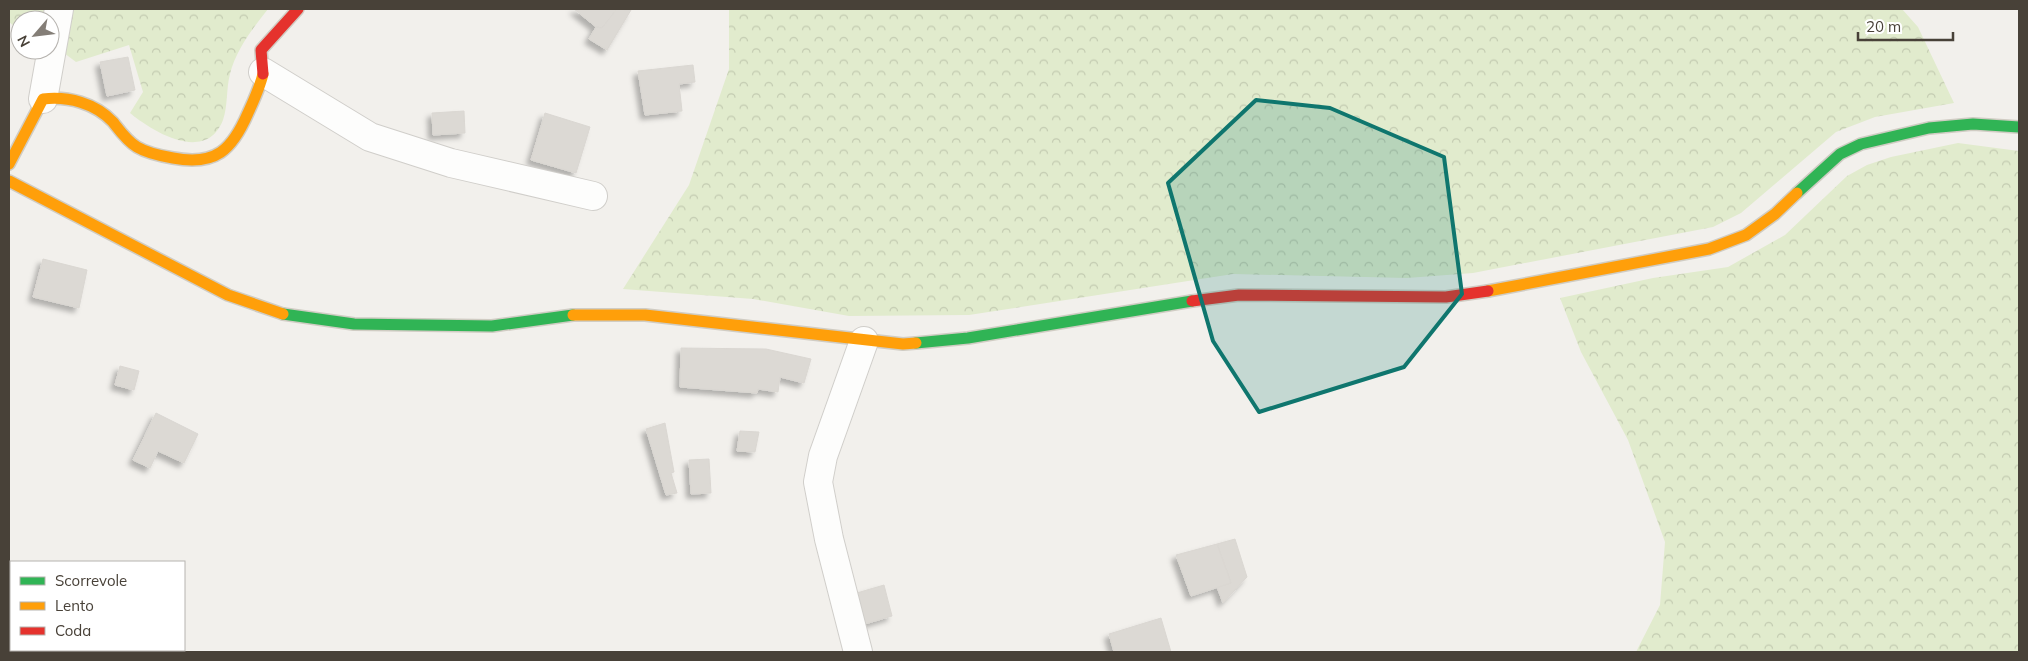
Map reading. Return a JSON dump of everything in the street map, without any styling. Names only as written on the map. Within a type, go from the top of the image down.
[{"type":"main road","points":[[9,164],[37,115],[43,99],[56,97],[68,99],[102,112],[123,135],[138,147],[187,162],[207,160],[221,154],[235,141],[263,72],[261,50],[298,9]]},
{"type":"main road","points":[[9,181],[228,295],[286,315],[354,324],[492,326],[575,315],[645,315],[903,344],[968,338],[1169,304],[1239,295],[1377,298],[1446,297],[1517,286],[1709,249],[1730,243],[1746,235],[1775,214],[1840,154],[1861,144],[1929,128],[1973,124],[2019,127]]},
{"type":"street","points":[[43,99],[59,9]]},
{"type":"street","points":[[263,72],[370,137],[451,163],[593,196]]},
{"type":"street","points":[[858,652],[827,531],[818,482],[823,456],[864,341]]},
{"type":"highlighted area","points":[[1256,100],[1330,108],[1444,157],[1462,294],[1404,367],[1259,412],[1213,341],[1168,183]]},
{"type":"green space","points":[[9,9],[268,9],[236,56],[229,80],[223,120],[215,133],[205,140],[192,142],[165,135],[130,113],[143,92],[129,45],[76,62],[60,50],[60,10],[10,10],[9,22]]},
{"type":"green space","points":[[729,9],[1902,9],[1918,27],[1954,103],[1875,117],[1836,132],[1741,213],[1713,227],[1473,273],[1407,278],[1233,274],[969,315],[849,316],[753,299],[623,289],[689,185],[729,69]]},
{"type":"green space","points":[[1958,143],[2019,151],[2019,652],[1636,652],[1660,605],[1665,542],[1628,440],[1581,352],[1560,298],[1653,278],[1728,267],[1785,235],[1847,176],[1867,165],[1891,157]]},
{"type":"building","points":[[574,9],[617,9],[602,28],[596,27]]},
{"type":"building","points":[[617,9],[631,10],[607,50],[589,39],[596,27],[602,28]]},
{"type":"building","points":[[128,57],[135,90],[107,96],[100,62]]},
{"type":"building","points":[[693,65],[695,82],[679,84],[682,111],[645,115],[638,71]]},
{"type":"building","points":[[464,111],[465,133],[433,135],[432,113]]},
{"type":"building","points":[[545,113],[590,127],[576,173],[531,160]]},
{"type":"building","points":[[43,259],[87,270],[79,308],[33,297]]},
{"type":"building","points":[[681,348],[766,349],[811,359],[804,383],[780,377],[778,392],[758,389],[757,393],[680,387]]},
{"type":"building","points":[[120,366],[139,371],[134,390],[115,385]]},
{"type":"building","points":[[156,413],[198,434],[184,463],[158,451],[150,468],[133,460]]},
{"type":"building","points":[[665,423],[674,472],[671,473],[677,493],[666,495],[646,429]]},
{"type":"building","points":[[740,431],[759,432],[755,452],[737,451]]},
{"type":"building","points":[[709,459],[711,493],[691,494],[689,460]]},
{"type":"building","points":[[1235,539],[1247,577],[1223,603],[1217,587],[1231,583],[1217,544]]},
{"type":"building","points":[[1217,544],[1231,583],[1191,596],[1176,555]]},
{"type":"building","points":[[884,585],[892,616],[858,626],[850,595]]},
{"type":"building","points":[[1161,618],[1171,652],[1114,652],[1109,634]]},
{"type":"traffic: fast","points":[[1797,193],[1840,154],[1861,144],[1929,128],[1973,124],[2019,127]]},
{"type":"traffic: fast","points":[[916,343],[968,338],[1192,301]]},
{"type":"traffic: fast","points":[[283,314],[354,324],[492,326],[573,315]]},
{"type":"traffic: slow","points":[[9,164],[43,99],[52,98],[81,102],[98,110],[106,115],[130,142],[145,151],[188,160],[201,160],[211,157],[229,146],[236,137],[255,98],[263,74]]},
{"type":"traffic: slow","points":[[9,181],[228,295],[283,314]]},
{"type":"traffic: slow","points":[[1488,291],[1709,249],[1746,235],[1775,214],[1797,193]]},
{"type":"traffic: slow","points":[[573,315],[645,315],[903,344],[916,343]]},
{"type":"traffic: jam","points":[[263,74],[261,50],[298,9]]},
{"type":"traffic: jam","points":[[1192,301],[1239,295],[1446,297],[1488,291]]}]
